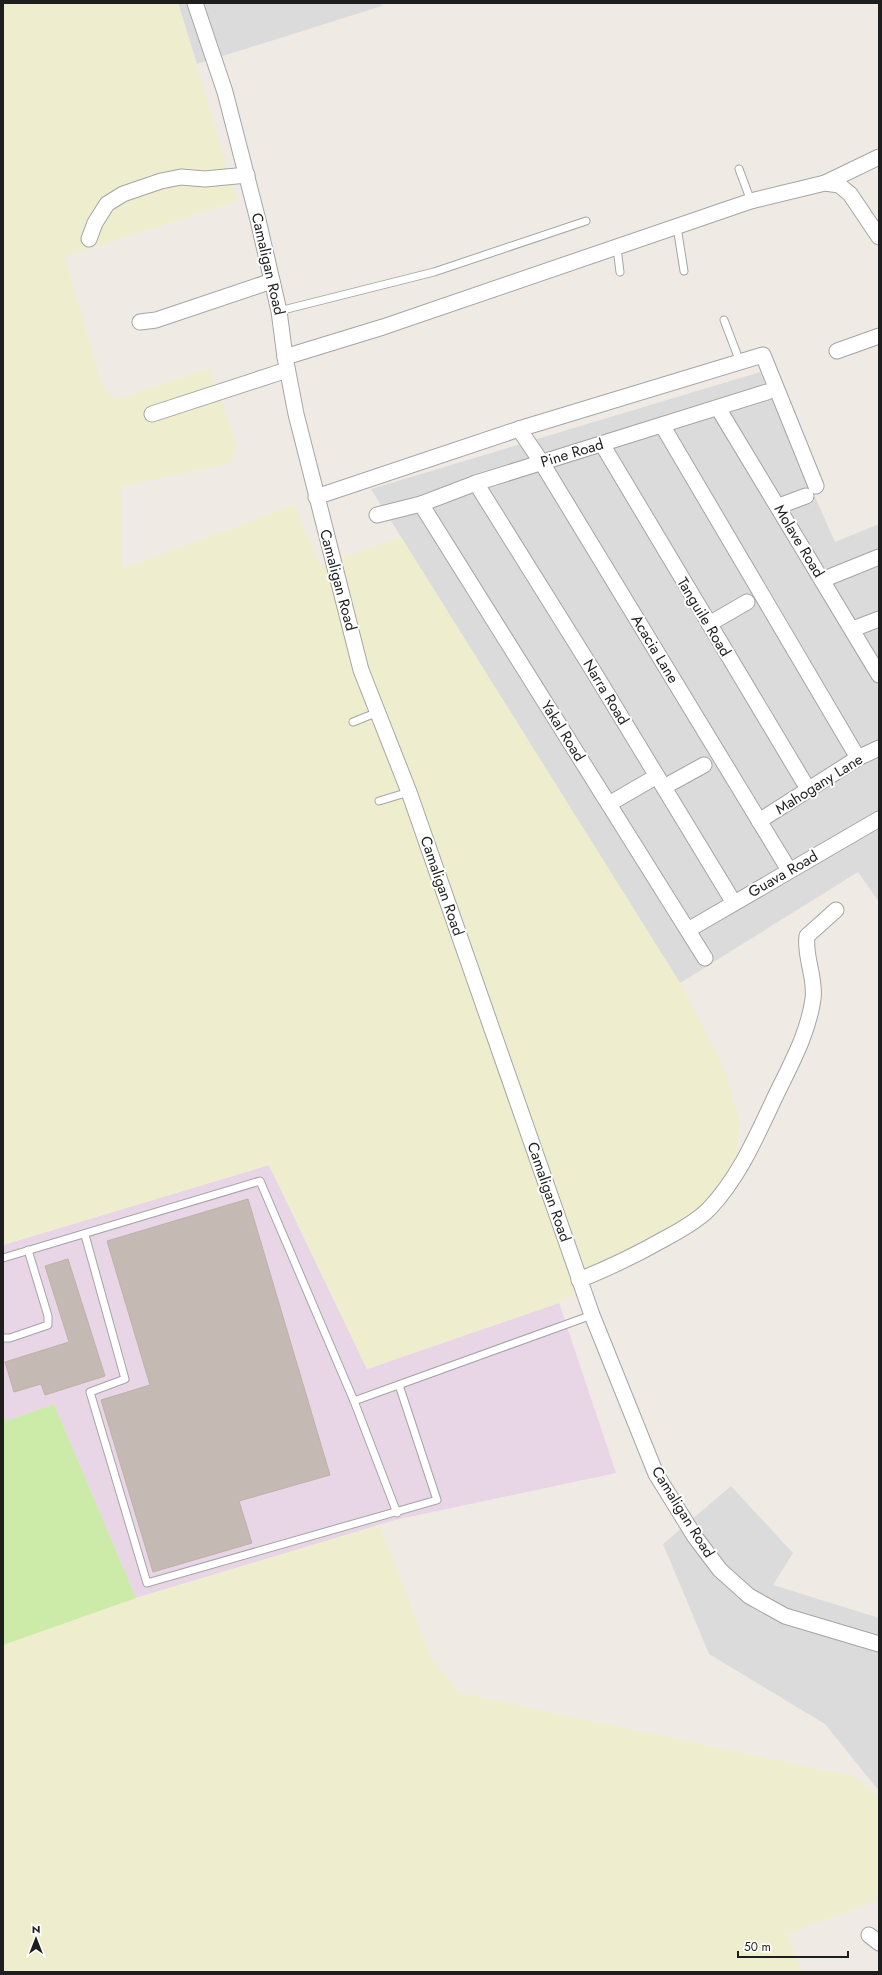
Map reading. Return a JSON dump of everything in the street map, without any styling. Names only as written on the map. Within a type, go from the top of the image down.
[{"type":"street","name":"Camaligan Road","points":[[195,3],[225,92],[246,175],[279,311],[286,364],[316,497],[361,670],[409,792],[579,1280],[656,1474],[695,1537],[720,1570],[749,1596],[785,1616],[879,1644]]},
{"type":"street","points":[[152,414],[383,327],[751,201],[825,182],[879,157]]},
{"type":"street","points":[[90,239],[95,223],[107,204],[123,194],[168,179],[182,177],[205,179],[246,175]]},
{"type":"street","points":[[825,182],[839,185],[850,194],[877,231]]},
{"type":"street","points":[[140,322],[156,320],[272,281]]},
{"type":"street","points":[[837,350],[879,336]]},
{"type":"street","points":[[316,497],[519,429],[763,355],[811,491],[779,506]]},
{"type":"street","name":"Pine Road","points":[[377,515],[421,504],[476,483],[767,392]]},
{"type":"street","name":"Molave Road","points":[[718,408],[779,506],[879,675]]},
{"type":"street","points":[[662,425],[858,758]]},
{"type":"street","name":"Acacia Lane","points":[[519,429],[542,463],[789,870]]},
{"type":"street","name":"Tanguile Road","points":[[602,444],[708,624],[808,789]]},
{"type":"street","name":"Narra Road","points":[[476,483],[734,903]]},
{"type":"street","name":"Yakal Road","points":[[421,504],[705,958]]},
{"type":"street","points":[[822,580],[879,556]]},
{"type":"street","points":[[708,624],[747,602]]},
{"type":"street","points":[[853,629],[879,619]]},
{"type":"street","name":"Mahogany Lane","points":[[759,821],[858,758],[879,748]]},
{"type":"street","points":[[609,804],[704,765]]},
{"type":"street","name":"Guava Road","points":[[688,930],[879,819]]},
{"type":"street","points":[[579,1280],[628,1260],[684,1228],[708,1210],[730,1183],[747,1155],[805,1035],[813,999],[814,981],[806,945],[807,936],[836,910]]},
{"type":"lane","points":[[739,169],[751,201]]},
{"type":"lane","points":[[279,311],[434,272],[586,221]]},
{"type":"lane","points":[[677,227],[684,271]]},
{"type":"lane","points":[[617,248],[620,272]]},
{"type":"lane","points":[[724,320],[740,362]]},
{"type":"lane","points":[[352,722],[378,712]]},
{"type":"lane","points":[[379,801],[409,792]]},
{"type":"lane","points":[[3,1258],[85,1235],[260,1181],[354,1401],[397,1513]]},
{"type":"lane","points":[[85,1235],[124,1379],[90,1392],[147,1583],[397,1513],[437,1500],[399,1385]]},
{"type":"lane","points":[[3,1338],[10,1338],[48,1325],[48,1316],[28,1250]]},
{"type":"lane","points":[[354,1401],[592,1315]]},
{"type":"shaded area","points":[[178,3],[381,3],[382,6],[197,64]]},
{"type":"shaded area","points":[[760,372],[835,542],[879,524],[879,902],[858,872],[680,983],[371,489]]},
{"type":"shaded area","points":[[269,1165],[367,1369],[559,1303],[616,1473],[395,1520],[136,1598],[54,1404],[6,1421],[3,1414],[3,1245]]},
{"type":"shaded area","points":[[731,1486],[793,1553],[773,1585],[879,1618],[879,1791],[825,1724],[709,1654],[663,1544]]},
{"type":"green space","points":[[3,3],[178,3],[237,201],[65,257],[102,385],[116,400],[209,368],[236,443],[231,463],[122,486],[122,569],[294,505],[320,566],[401,537],[680,983],[726,1073],[740,1124],[737,1153],[713,1198],[689,1227],[606,1271],[559,1303],[367,1369],[269,1165],[3,1245]]},
{"type":"green space","points":[[54,1404],[136,1598],[3,1645],[3,1414],[6,1421]]},
{"type":"green space","points":[[380,1525],[430,1656],[460,1693],[856,1777],[879,1798],[879,1900],[787,1934],[802,1972],[3,1972],[3,1645],[136,1598]]},
{"type":"building","points":[[248,1199],[330,1475],[239,1501],[252,1543],[153,1572],[101,1400],[150,1385],[107,1241]]},
{"type":"building","points":[[68,1259],[105,1376],[45,1395],[41,1384],[14,1392],[5,1362],[69,1342],[45,1266]]}]
